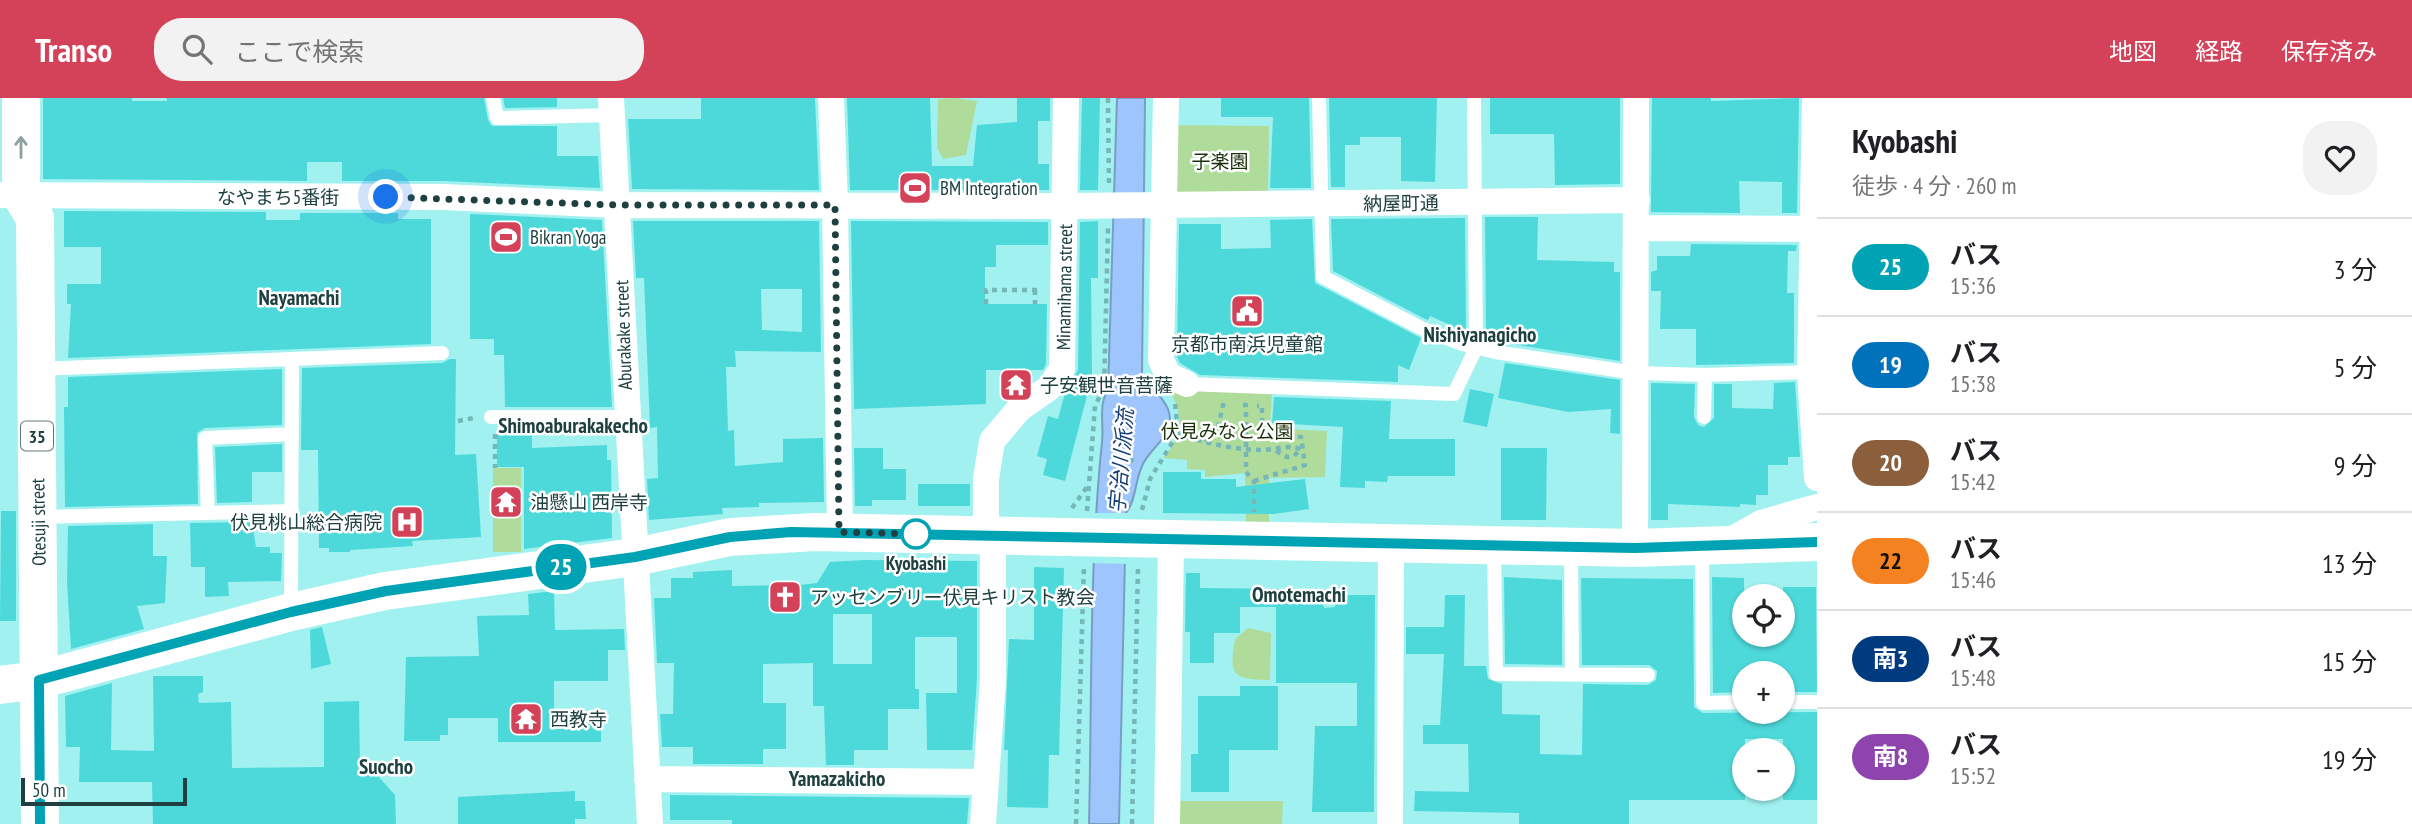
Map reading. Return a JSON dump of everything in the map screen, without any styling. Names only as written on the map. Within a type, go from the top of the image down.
[{"type":"main road","name":"Otesuji street","points":[[21,98],[11,195],[35,218],[40,824]]},
{"type":"main road","points":[[0,685],[39,680],[291,612],[386,591],[635,557],[743,536],[839,532],[990,536],[1076,534],[1152,539],[1391,545],[1635,548],[1817,542]]},
{"type":"street","points":[[831,98],[839,532]]},
{"type":"street","name":"Minamihama street","points":[[984,824],[993,680],[993,556],[986,479],[992,441],[1019,409],[1049,388],[1062,369],[1066,98]]},
{"type":"street","points":[[1166,98],[1160,205],[1161,360],[1168,375],[1187,384]]},
{"type":"street","points":[[1635,548],[1636,98]]},
{"type":"street","points":[[1815,98],[1815,229],[1810,372],[1817,478]]},
{"type":"street","name":"Aburakake street","points":[[611,106],[650,824]]},
{"type":"street","name":"なやまち5番街","points":[[11,195],[442,197],[618,205],[1065,206]]},
{"type":"street","name":"納屋町通","points":[[1104,206],[1637,200]]},
{"type":"street","points":[[1065,206],[1104,206]]},
{"type":"street","points":[[1637,228],[1815,229]]},
{"type":"street","points":[[1710,547],[1761,523],[1817,507]]},
{"type":"street","points":[[1152,539],[1167,824]]},
{"type":"street","points":[[1390,824],[1391,545]]},
{"type":"street","points":[[647,779],[985,782]]},
{"type":"lane","points":[[493,98],[497,118],[611,106]]},
{"type":"lane","points":[[1320,98],[1323,277],[1421,328],[1476,348],[1636,373],[1705,375],[1810,372]]},
{"type":"lane","points":[[1187,384],[1454,394],[1476,348],[1474,98]]},
{"type":"lane","points":[[36,369],[442,353]]},
{"type":"lane","points":[[291,612],[292,359]]},
{"type":"lane","points":[[1704,417],[1705,375]]},
{"type":"lane","points":[[493,417],[627,417]]},
{"type":"lane","points":[[208,513],[205,438],[292,434]]},
{"type":"lane","points":[[38,517],[292,511]]},
{"type":"lane","points":[[1494,546],[1496,674],[1648,675]]},
{"type":"lane","points":[[1570,547],[1572,675]]},
{"type":"lane","points":[[1710,547],[1703,703],[1732,702]]},
{"type":"lane","points":[[1795,702],[1817,702]]},
{"type":"path","points":[[1076,824],[1076,534],[1089,483],[1095,437],[1095,406],[1104,388],[1104,206],[1108,98]]},
{"type":"path","points":[[986,304],[986,290],[1065,290]]},
{"type":"path","points":[[1035,290],[1035,304]]},
{"type":"path","points":[[1203,441],[1217,432],[1224,403]]},
{"type":"path","points":[[1273,449],[1287,457],[1294,456],[1303,443],[1301,437],[1269,437],[1262,427],[1262,406],[1246,408],[1246,472],[1255,481],[1305,465],[1301,449]]},
{"type":"path","points":[[493,417],[495,468]]},
{"type":"path","points":[[1178,433],[1203,441],[1273,449],[1288,446],[1301,449]]},
{"type":"path","points":[[1132,824],[1152,539],[1150,479],[1161,458]]},
{"type":"path","points":[[1129,459],[1136,463]]},
{"type":"path","points":[[1125,474],[1131,478]]},
{"type":"path","points":[[1076,534],[1089,483]]},
{"type":"green space","points":[[938,99],[977,101],[966,155],[943,159],[937,148]]},
{"type":"green space","name":"子楽園","points":[[1173,125],[1269,126],[1268,197],[1185,197],[1172,187]]},
{"type":"green space","name":"伏見みなと公園","points":[[1163,385],[1272,389],[1270,428],[1327,431],[1325,477],[1269,478],[1269,522],[1246,522],[1245,473],[1205,477],[1205,470],[1187,469],[1187,460],[1163,458],[1175,441],[1179,422],[1176,402]]},
{"type":"green space","points":[[493,468],[521,468],[521,552],[493,552]]},
{"type":"green space","points":[[1248,628],[1271,633],[1270,680],[1248,679],[1236,673],[1232,661],[1235,639]]},
{"type":"green space","points":[[1178,801],[1283,801],[1282,824],[1178,824]]},
{"type":"water","name":"宇治川派流","points":[[1117,98],[1145,98],[1142,374],[1164,402],[1170,418],[1165,435],[1142,466],[1132,502],[1126,513],[1119,824],[1089,824],[1093,585],[1102,408],[1108,390]]},
{"type":"pier","points":[[1093,513],[1129,513],[1128,564],[1091,563]]},
{"type":"building","points":[[43,98],[132,98],[132,101],[167,101],[167,98],[484,98],[488,120],[492,126],[557,126],[557,156],[598,156],[600,188],[443,181],[342,181],[342,162],[307,162],[307,181],[43,179]]},
{"type":"building","points":[[503,98],[557,98],[557,107],[505,108]]},
{"type":"building","points":[[701,98],[815,98],[819,190],[632,189],[628,119],[701,119]]},
{"type":"building","points":[[847,98],[930,98],[932,166],[973,166],[977,125],[1017,122],[1017,98],[1050,98],[1050,121],[1038,121],[1038,164],[1049,164],[1049,190],[850,190]]},
{"type":"building","points":[[1082,98],[1100,98],[1098,190],[1080,190]]},
{"type":"building","points":[[1221,98],[1309,98],[1311,188],[1270,188],[1273,117],[1221,117]]},
{"type":"building","points":[[1329,98],[1437,98],[1435,182],[1401,181],[1401,137],[1360,137],[1360,145],[1345,145],[1345,187],[1331,187]]},
{"type":"building","points":[[1490,98],[1620,98],[1620,184],[1555,185],[1554,134],[1490,134]]},
{"type":"building","points":[[1652,98],[1711,98],[1711,101],[1799,98],[1797,213],[1782,213],[1782,182],[1739,181],[1740,213],[1651,212]]},
{"type":"building","points":[[64,211],[266,212],[266,220],[300,220],[300,213],[398,213],[398,219],[431,219],[431,344],[68,358],[71,304],[67,304],[67,284],[101,284],[101,247],[64,247]]},
{"type":"building","points":[[470,214],[602,220],[612,407],[505,407],[504,355],[494,355],[494,339],[470,339]]},
{"type":"building","points":[[1485,217],[1538,217],[1537,260],[1614,262],[1614,272],[1620,272],[1620,361],[1486,340]]},
{"type":"building","points":[[1465,218],[1466,332],[1430,316],[1428,320],[1425,319],[1333,271],[1331,219]]},
{"type":"building","points":[[1312,219],[1315,283],[1421,338],[1409,370],[1398,365],[1398,382],[1200,375],[1180,363],[1177,357],[1179,224],[1221,224],[1221,249],[1271,248],[1270,220]]},
{"type":"building","points":[[633,221],[819,221],[821,352],[735,351],[736,367],[726,367],[728,431],[734,430],[735,466],[783,462],[783,439],[823,438],[824,502],[759,503],[759,507],[722,508],[723,514],[649,520],[647,479],[658,478],[657,427],[650,428],[644,278],[636,278]],"holes":[[[761,289],[802,289],[802,332],[762,330]]]},
{"type":"building","points":[[851,221],[1048,222],[1048,245],[996,245],[996,267],[985,267],[985,304],[1047,304],[1046,364],[1043,370],[986,370],[986,404],[854,409]]},
{"type":"building","points":[[1098,221],[1098,278],[1091,278],[1092,376],[1065,481],[1043,475],[1047,459],[1037,456],[1048,416],[1058,419],[1065,393],[1078,370],[1080,222]]},
{"type":"building","points":[[1691,244],[1797,245],[1796,251],[1788,251],[1787,293],[1794,293],[1794,363],[1696,365],[1696,329],[1660,329],[1661,291],[1651,291],[1651,272],[1657,270],[1657,256],[1690,256]]},
{"type":"building","points":[[456,359],[455,455],[476,454],[481,537],[412,541],[413,546],[350,552],[329,552],[329,548],[319,548],[318,450],[301,450],[302,368],[442,363]]},
{"type":"building","points":[[1505,363],[1620,380],[1620,434],[1610,433],[1611,409],[1568,412],[1498,398]]},
{"type":"building","points":[[282,369],[282,425],[205,428],[197,433],[198,504],[65,507],[64,407],[68,407],[68,377]]},
{"type":"building","points":[[1795,382],[1800,457],[1788,457],[1788,465],[1768,465],[1768,495],[1756,495],[1756,505],[1740,504],[1740,507],[1668,504],[1668,520],[1651,520],[1651,383],[1695,384],[1694,417],[1698,425],[1704,427],[1714,418],[1714,384],[1732,384],[1732,408],[1773,409],[1774,383]]},
{"type":"building","points":[[1470,389],[1494,394],[1487,427],[1463,422]]},
{"type":"building","points":[[1274,397],[1391,401],[1389,439],[1455,439],[1455,476],[1388,476],[1387,482],[1365,481],[1365,488],[1340,487],[1343,427],[1272,423]]},
{"type":"building","points":[[505,427],[532,427],[532,448],[607,445],[607,460],[611,460],[612,538],[524,549],[524,467],[497,467],[497,431],[505,431]]},
{"type":"building","points":[[282,444],[282,472],[252,472],[252,502],[217,503],[215,447]]},
{"type":"building","points":[[854,448],[883,448],[883,469],[906,469],[906,500],[872,500],[872,506],[855,506]]},
{"type":"building","points":[[1501,448],[1547,448],[1546,520],[1501,520]]},
{"type":"building","points":[[1163,472],[1201,472],[1201,479],[1236,479],[1236,487],[1305,479],[1309,509],[1274,514],[1163,513]]},
{"type":"building","points":[[918,484],[970,484],[970,506],[918,506]]},
{"type":"building","points":[[1,511],[16,511],[16,621],[0,621]]},
{"type":"building","points":[[252,522],[256,547],[270,547],[270,553],[282,553],[281,581],[228,582],[229,596],[205,597],[205,567],[191,567],[190,523]]},
{"type":"building","points":[[153,524],[153,556],[167,556],[165,603],[137,606],[144,629],[71,649],[67,582],[68,526]]},
{"type":"building","points":[[977,561],[977,679],[972,750],[927,750],[926,693],[957,693],[957,637],[915,637],[915,689],[919,689],[919,709],[888,709],[888,750],[854,750],[854,765],[826,765],[824,706],[813,706],[813,663],[763,664],[763,703],[786,703],[786,749],[763,749],[763,764],[693,764],[693,747],[662,747],[660,714],[673,714],[674,663],[657,663],[654,598],[671,598],[671,578],[693,578],[693,572],[732,570],[732,586],[800,585],[817,583],[830,562]],"holes":[[[833,614],[872,614],[872,664],[833,664]]]},
{"type":"building","points":[[1034,567],[1064,568],[1059,755],[1049,755],[1048,808],[1007,807],[1008,750],[1004,750],[1009,639],[1034,640]]},
{"type":"building","points":[[1186,573],[1200,573],[1200,588],[1300,589],[1300,593],[1321,593],[1324,608],[1335,607],[1336,595],[1375,595],[1374,812],[1312,812],[1315,726],[1357,726],[1357,683],[1276,683],[1276,607],[1240,607],[1240,633],[1214,633],[1214,663],[1190,663],[1190,632],[1185,632]]},
{"type":"building","points":[[1504,577],[1562,580],[1562,665],[1505,664]]},
{"type":"building","points":[[1712,577],[1744,578],[1744,584],[1732,584],[1732,647],[1795,647],[1795,587],[1816,587],[1817,692],[1795,692],[1795,661],[1732,661],[1732,692],[1713,693]]},
{"type":"building","points":[[1581,578],[1693,579],[1694,707],[1703,713],[1732,713],[1732,724],[1795,724],[1795,712],[1817,712],[1817,800],[1795,800],[1795,738],[1732,738],[1732,800],[1629,800],[1629,824],[1519,824],[1519,813],[1414,811],[1415,791],[1469,792],[1468,744],[1423,744],[1423,725],[1440,725],[1444,654],[1406,654],[1406,627],[1444,627],[1445,595],[1465,595],[1464,666],[1486,666],[1488,679],[1502,684],[1502,714],[1540,715],[1540,754],[1582,755],[1583,684],[1648,685],[1656,680],[1657,671],[1649,665],[1582,665]]},
{"type":"building","points":[[554,591],[555,630],[624,629],[625,650],[608,650],[608,681],[554,681],[554,715],[601,715],[601,742],[498,742],[498,718],[448,718],[448,735],[440,735],[440,741],[404,741],[406,657],[479,656],[477,616],[529,615],[528,594]]},
{"type":"building","points":[[322,627],[331,664],[311,669],[310,630]]},
{"type":"building","points":[[153,676],[203,676],[203,692],[198,694],[199,703],[231,702],[232,768],[324,767],[324,702],[359,701],[360,767],[370,767],[395,795],[396,824],[153,824],[152,782],[79,782],[80,747],[66,747],[65,696],[112,683],[111,750],[154,751]]},
{"type":"building","points":[[1240,686],[1278,686],[1278,750],[1229,750],[1229,792],[1191,792],[1191,754],[1198,754],[1198,696],[1240,696]]},
{"type":"building","points":[[575,791],[575,801],[585,801],[586,819],[575,819],[575,824],[458,824],[458,797]]},
{"type":"building","points":[[670,795],[969,798],[967,824],[732,824],[732,820],[670,820]]},
{"type":"bus line","name":"25","points":[[40,824],[39,680],[291,612],[386,591],[635,557],[730,537],[791,532],[1635,548],[1817,542]]},
{"type":"place","name":"BM Integration","points":[[915,188]]},
{"type":"place","name":"Bikran Yoga","points":[[506,237]]},
{"type":"place","name":"京都市南浜児童館","points":[[1247,311]]},
{"type":"place","name":"子安観世音菩薩","points":[[1016,385]]},
{"type":"place","name":"油懸山 西岸寺","points":[[506,502]]},
{"type":"place","name":"伏見桃山総合病院","points":[[407,522]]},
{"type":"place","name":"Kyobashi","points":[[916,534]]},
{"type":"place","name":"アッセンブリー伏見キリスト教会","points":[[785,597]]},
{"type":"place","name":"西教寺","points":[[526,719]]},
{"type":"district","name":"Nayamachi","points":[[299,297]]},
{"type":"district","name":"Nishiyanagicho","points":[[1480,334]]},
{"type":"district","name":"Shimoaburakakecho","points":[[573,425]]},
{"type":"district","name":"Omotemachi","points":[[1299,594]]},
{"type":"district","name":"Suocho","points":[[386,766]]},
{"type":"district","name":"Yamazakicho","points":[[837,778]]},
{"type":"route","points":[[386,197],[618,205],[835,205],[839,532],[916,534]]}]
